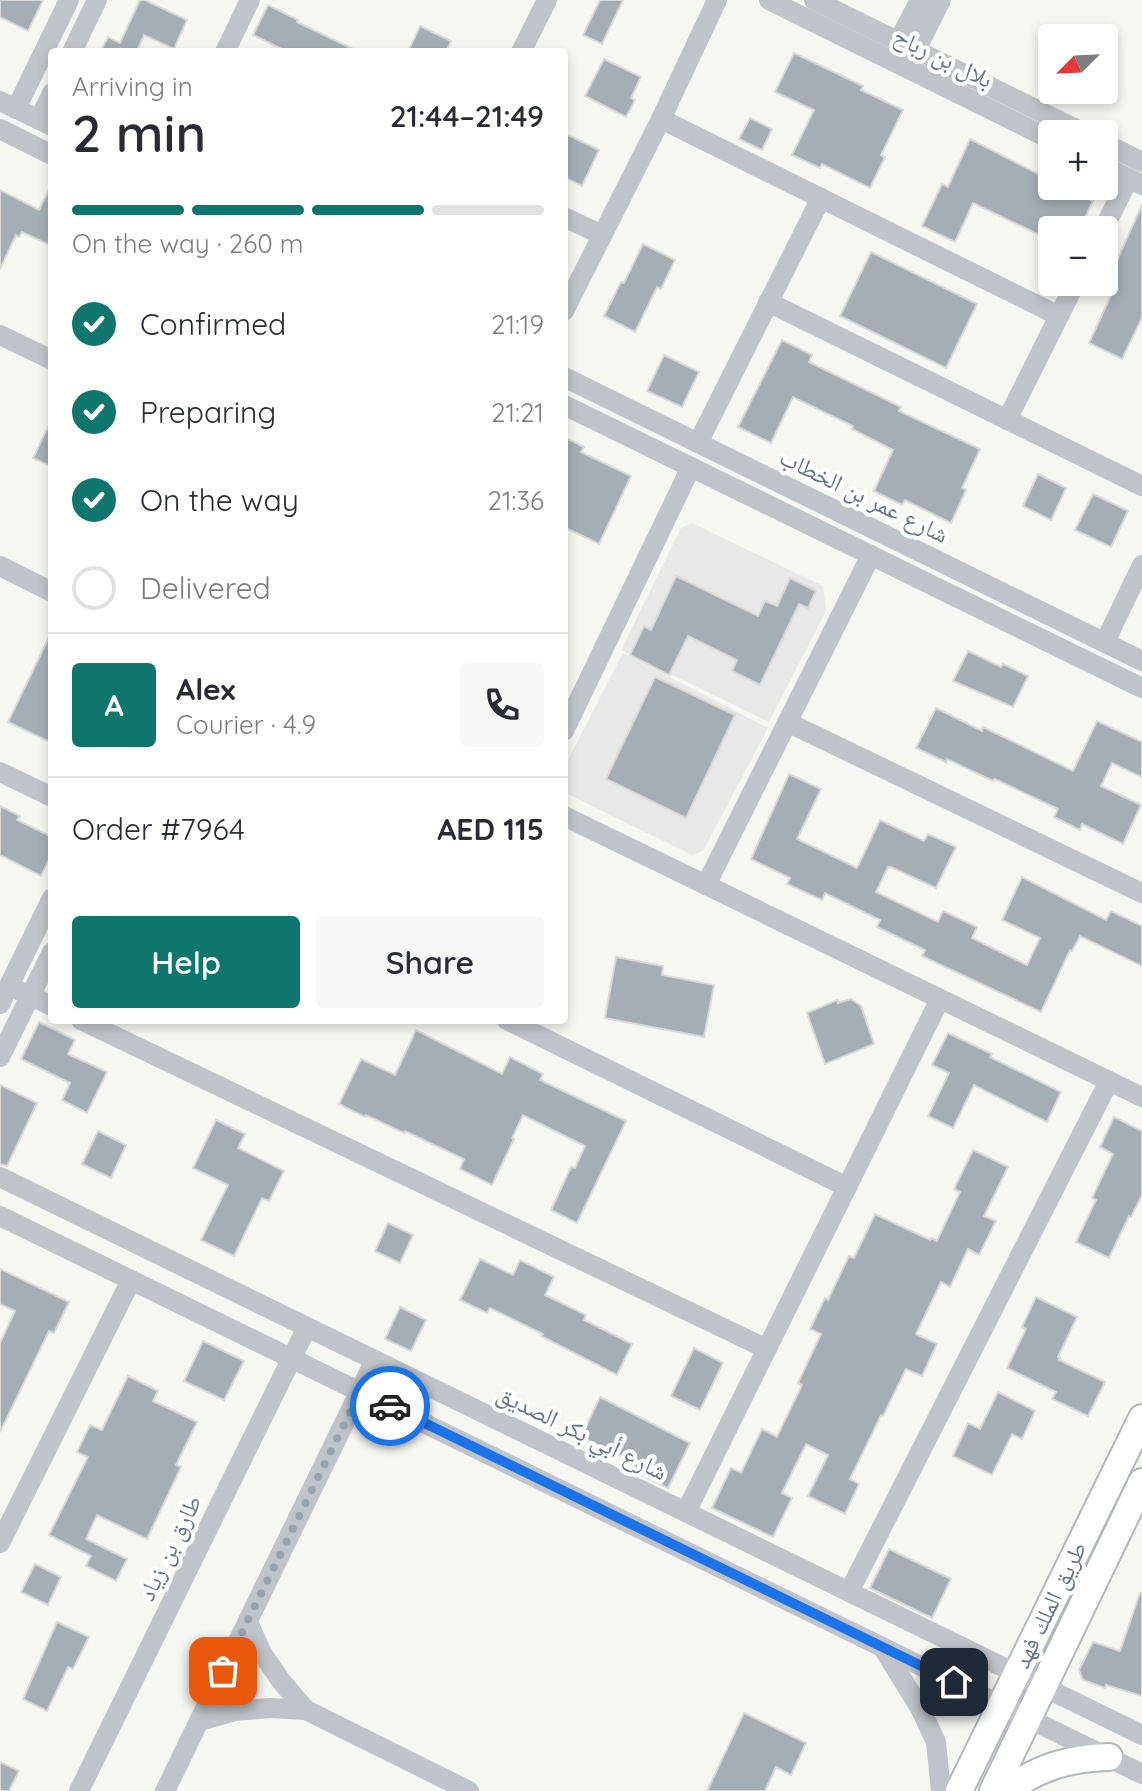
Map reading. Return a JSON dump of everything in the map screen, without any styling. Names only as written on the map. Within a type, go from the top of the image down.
[{"type":"main road","name":"طريق الملك فهد","points":[[959,1791],[1142,1418]]},
{"type":"main road","name":"طريق الملك فهد","points":[[993,1791],[1139,1495]]},
{"type":"main road","points":[[1007,1791],[1029,1776],[1063,1762],[1109,1757]]},
{"type":"street","points":[[45,123],[8,105],[69,0]]},
{"type":"street","points":[[74,48],[97,0]]},
{"type":"street","points":[[227,48],[250,0]]},
{"type":"street","points":[[523,48],[547,0]]},
{"type":"street","points":[[568,303],[717,0]]},
{"type":"street","name":"بلال بن رباح","points":[[769,0],[1038,133]]},
{"type":"street","name":"بلال بن رباح","points":[[814,0],[1058,120]]},
{"type":"street","points":[[907,46],[920,0]]},
{"type":"street","points":[[898,64],[907,46],[941,0]]},
{"type":"street","points":[[661,119],[1059,316]]},
{"type":"street","points":[[0,129],[48,153]]},
{"type":"street","points":[[1118,150],[1142,162]]},
{"type":"street","points":[[1112,216],[1135,182]]},
{"type":"street","points":[[698,443],[821,198]]},
{"type":"street","points":[[568,219],[602,235]]},
{"type":"street","points":[[1007,420],[1069,296]]},
{"type":"street","points":[[768,302],[1142,486]]},
{"type":"street","points":[[0,335],[48,358]]},
{"type":"street","name":"شارع عمر بن الخطاب","points":[[568,379],[1142,661]]},
{"type":"street","name":"شارع عمر بن الخطاب","points":[[568,407],[1142,688]]},
{"type":"street","points":[[568,723],[691,467]]},
{"type":"street","points":[[706,885],[871,555]]},
{"type":"street","points":[[1105,642],[1142,565]]},
{"type":"street","points":[[0,566],[48,590]]},
{"type":"street","points":[[787,722],[1142,893]]},
{"type":"street","points":[[0,772],[48,795]]},
{"type":"street","points":[[568,818],[1142,1097]]},
{"type":"street","points":[[48,906],[4,995],[30,996],[48,1004]]},
{"type":"street","points":[[0,1057],[48,960]]},
{"type":"street","points":[[686,1512],[940,999]]},
{"type":"street","points":[[89,1024],[767,1349]]},
{"type":"street","points":[[515,1024],[847,1187]]},
{"type":"street","points":[[849,1592],[1109,1081]]},
{"type":"street","name":"شارع أبي بكر الصديق","points":[[0,1177],[1142,1735]]},
{"type":"street","points":[[0,1216],[1142,1774]]},
{"type":"street","points":[[0,1543],[131,1280]]},
{"type":"street","name":"طارق بن زياد","points":[[79,1791],[307,1327]]},
{"type":"street","points":[[165,1791],[375,1360]]},
{"type":"street","points":[[248,1622],[262,1653],[306,1710],[469,1791]]},
{"type":"street","points":[[883,1648],[920,1708],[936,1742],[941,1791]]},
{"type":"street","points":[[199,1721],[235,1711],[270,1708],[306,1710]]},
{"type":"shaded area","points":[[692,523],[823,586],[826,611],[769,722],[621,650],[681,528]]},
{"type":"shaded area","points":[[623,653],[768,728],[703,851],[692,855],[568,794],[568,760]]},
{"type":"building","points":[[0,0],[43,0],[28,31],[0,17]]},
{"type":"building","points":[[140,0],[187,20],[174,48],[144,35],[138,48],[102,48],[108,37],[120,43]]},
{"type":"building","points":[[600,0],[623,0],[602,44],[583,35]]},
{"type":"building","points":[[268,5],[351,48],[280,48],[253,35]]},
{"type":"building","points":[[420,26],[451,41],[448,48],[410,48]]},
{"type":"building","points":[[794,53],[863,86],[861,90],[903,110],[881,155],[885,157],[870,188],[822,164],[820,168],[792,155],[814,110],[775,92]]},
{"type":"building","points":[[604,59],[641,77],[631,98],[635,100],[626,117],[585,96]]},
{"type":"building","points":[[750,118],[772,129],[762,150],[739,139]]},
{"type":"building","points":[[568,135],[599,150],[582,186],[568,179]]},
{"type":"building","points":[[970,139],[1038,174],[1038,200],[1093,201],[1086,216],[1038,216],[1038,234],[973,203],[955,242],[922,226],[942,184],[948,187]]},
{"type":"building","points":[[0,190],[39,210],[48,192],[48,244],[22,232],[19,237],[16,235],[0,269]]},
{"type":"building","points":[[1142,205],[1142,318],[1122,359],[1089,343],[1111,296],[1118,296],[1118,258]]},
{"type":"building","points":[[643,244],[675,260],[661,289],[657,287],[635,332],[604,316]]},
{"type":"building","points":[[871,252],[977,304],[946,368],[840,316]]},
{"type":"building","points":[[782,340],[812,355],[809,362],[901,407],[899,411],[980,449],[962,488],[966,490],[951,523],[905,500],[902,505],[874,491],[893,450],[852,429],[853,426],[793,397],[771,443],[738,427]]},
{"type":"building","points":[[664,355],[699,372],[682,407],[647,391]]},
{"type":"building","points":[[48,427],[48,465],[33,458]]},
{"type":"building","points":[[568,439],[584,447],[581,452],[631,476],[599,544],[568,529]]},
{"type":"building","points":[[1038,474],[1066,488],[1051,520],[1023,506]]},
{"type":"building","points":[[1093,494],[1128,511],[1111,547],[1075,530]]},
{"type":"building","points":[[676,576],[758,616],[765,601],[777,606],[790,578],[816,591],[808,608],[799,604],[760,685],[732,671],[737,660],[688,636],[669,675],[630,655],[644,626],[651,630]]},
{"type":"building","points":[[48,639],[48,741],[8,722]]},
{"type":"building","points":[[968,651],[1028,676],[1013,707],[953,681]]},
{"type":"building","points":[[655,677],[735,715],[686,818],[606,779]]},
{"type":"building","points":[[936,708],[1073,771],[1097,721],[1142,742],[1142,777],[1112,763],[1101,786],[1141,805],[1123,844],[1082,824],[1080,830],[1054,817],[1058,809],[995,779],[993,781],[916,748]]},
{"type":"building","points":[[789,774],[821,789],[797,839],[857,868],[880,820],[924,841],[928,834],[956,847],[936,888],[888,867],[876,892],[938,922],[943,911],[977,927],[972,938],[1027,965],[1040,938],[1002,920],[1022,877],[1106,920],[1111,911],[1142,926],[1142,966],[1080,936],[1070,950],[1041,1012],[922,956],[925,950],[877,927],[880,920],[825,893],[822,900],[787,884],[790,878],[751,859]]},
{"type":"building","points":[[0,806],[20,816],[17,820],[48,835],[48,861],[41,876],[0,855]]},
{"type":"building","points":[[616,957],[663,966],[662,975],[714,985],[704,1037],[605,1018]]},
{"type":"building","points":[[851,999],[861,1006],[874,1044],[825,1064],[807,1013],[837,1000],[838,1003]]},
{"type":"building","points":[[39,1022],[75,1040],[68,1054],[107,1072],[87,1113],[62,1100],[70,1083],[21,1059]]},
{"type":"building","points":[[416,1030],[502,1074],[510,1057],[543,1074],[540,1080],[626,1121],[577,1223],[551,1210],[571,1167],[575,1168],[585,1146],[523,1115],[492,1185],[460,1169],[464,1159],[339,1104],[361,1059],[395,1075]]},
{"type":"building","points":[[948,1033],[1061,1092],[1047,1122],[974,1085],[953,1128],[928,1116],[949,1073],[932,1065]]},
{"type":"building","points":[[0,1085],[37,1103],[7,1166],[0,1164]]},
{"type":"building","points":[[1114,1117],[1142,1131],[1142,1195],[1109,1258],[1076,1242],[1113,1154],[1100,1147]]},
{"type":"building","points":[[216,1120],[245,1134],[238,1148],[284,1171],[269,1201],[262,1198],[234,1256],[201,1240],[228,1185],[193,1168]]},
{"type":"building","points":[[98,1131],[126,1145],[111,1178],[82,1164]]},
{"type":"building","points":[[973,1150],[1008,1167],[984,1216],[996,1221],[979,1255],[968,1249],[950,1287],[941,1282],[916,1334],[937,1344],[922,1376],[906,1369],[881,1415],[850,1479],[859,1484],[845,1514],[808,1496],[828,1455],[806,1444],[782,1493],[792,1498],[773,1537],[712,1508],[731,1468],[741,1473],[762,1429],[777,1437],[802,1385],[798,1383],[821,1334],[810,1329],[849,1256],[854,1258],[875,1214],[937,1241],[960,1192],[954,1189]]},
{"type":"building","points":[[388,1223],[413,1235],[400,1263],[375,1251]]},
{"type":"building","points":[[480,1259],[513,1275],[520,1260],[554,1277],[545,1295],[586,1315],[584,1320],[632,1344],[617,1375],[490,1308],[487,1313],[460,1300]]},
{"type":"building","points":[[0,1269],[69,1302],[54,1333],[49,1331],[0,1432],[0,1343],[15,1311],[0,1304]]},
{"type":"building","points":[[1036,1297],[1077,1317],[1058,1357],[1105,1382],[1088,1416],[1052,1399],[1056,1392],[1007,1368],[1026,1329],[1022,1327]]},
{"type":"building","points":[[400,1307],[426,1320],[411,1351],[385,1339]]},
{"type":"building","points":[[203,1341],[244,1361],[224,1400],[184,1381]]},
{"type":"building","points":[[694,1348],[723,1363],[700,1410],[671,1396]]},
{"type":"building","points":[[128,1376],[158,1391],[153,1401],[197,1422],[176,1465],[181,1467],[147,1539],[97,1515],[86,1539],[127,1559],[116,1581],[86,1566],[91,1556],[49,1535],[88,1457],[77,1452],[90,1425],[102,1430]]},
{"type":"building","points":[[998,1392],[1035,1411],[1022,1439],[1012,1434],[992,1475],[953,1456],[968,1423],[980,1429]]},
{"type":"building","points":[[600,1397],[690,1443],[668,1488],[633,1471],[636,1463],[581,1437]]},
{"type":"building","points":[[889,1549],[951,1579],[932,1618],[870,1588]]},
{"type":"building","points":[[35,1564],[61,1577],[48,1605],[21,1592]]},
{"type":"building","points":[[1140,1593],[1142,1696],[1083,1680],[1079,1670],[1093,1642],[1120,1651]]},
{"type":"building","points":[[57,1622],[89,1637],[73,1669],[68,1667],[47,1711],[23,1699]]},
{"type":"building","points":[[744,1713],[806,1743],[791,1775],[776,1767],[765,1791],[707,1791]]},
{"type":"building","points":[[0,1762],[19,1771],[9,1791],[0,1791]]},
{"type":"way so far","points":[[223,1671],[360,1392],[390,1406]]},
{"type":"route","points":[[390,1406],[954,1682]]}]
